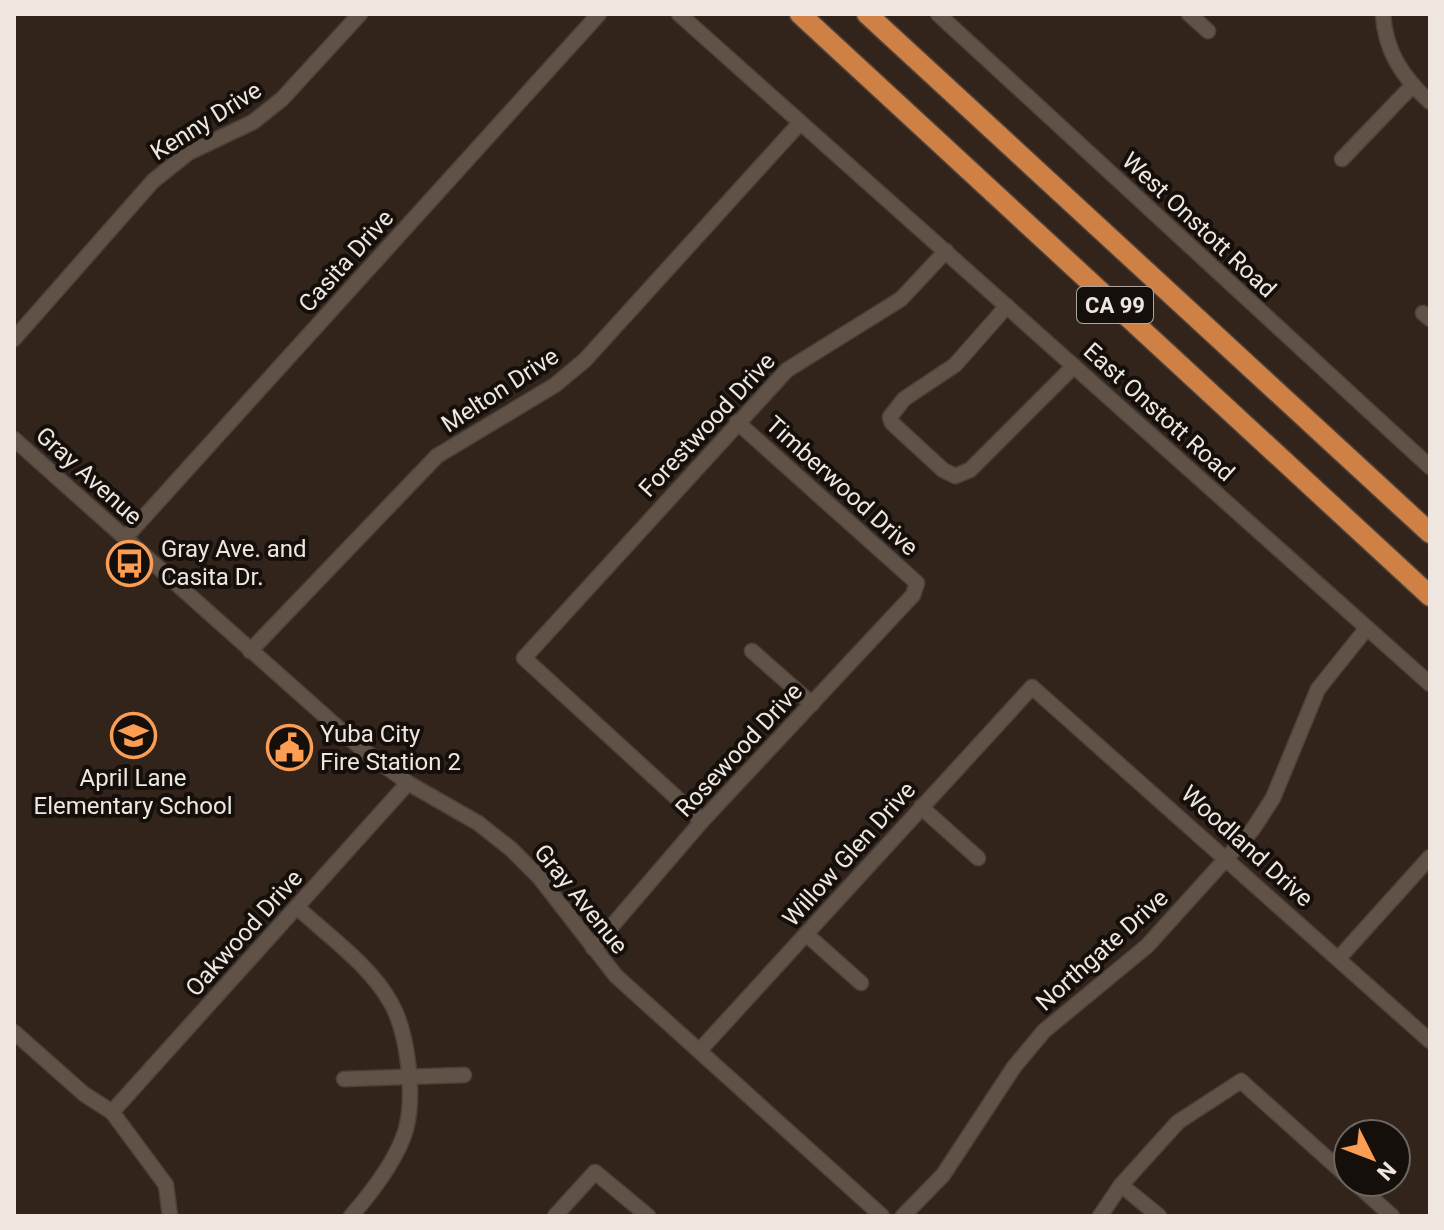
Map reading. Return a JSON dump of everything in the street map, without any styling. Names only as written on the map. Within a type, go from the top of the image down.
[{"type":"highway","name":"CA 99","points":[[800,14],[1430,596]]},
{"type":"highway","name":"CA 99","points":[[867,14],[1430,533]]},
{"type":"street","name":"Kenny Drive","points":[[14,339],[153,181],[188,153],[253,122],[282,99],[360,14]]},
{"type":"street","name":"Casita Drive","points":[[125,538],[599,14]]},
{"type":"street","name":"East Onstott Road","points":[[679,14],[1430,684]]},
{"type":"street","name":"West Onstott Road","points":[[938,14],[1430,467]]},
{"type":"street","points":[[1189,14],[1208,31]]},
{"type":"street","points":[[1383,14],[1392,54],[1412,86],[1430,102]]},
{"type":"street","points":[[1342,159],[1412,86]]},
{"type":"street","name":"Melton Drive","points":[[250,651],[437,456],[555,385],[585,360],[800,123]]},
{"type":"street","name":"Forestwood Drive","points":[[702,821],[524,658],[787,370],[901,299],[946,251]]},
{"type":"street","points":[[1007,306],[955,365],[904,399],[890,417],[892,423],[943,470],[955,476],[970,470],[1074,366]]},
{"type":"street","name":"Timberwood Drive","points":[[737,422],[917,583]]},
{"type":"street","name":"Gray Avenue","points":[[14,439],[362,749],[408,783],[478,823],[511,849],[539,877],[616,976],[882,1216]]},
{"type":"street","name":"Rosewood Drive","points":[[593,948],[702,821],[913,595],[917,583]]},
{"type":"street","name":"Northgate Drive","points":[[903,1216],[943,1175],[1014,1067],[1044,1031],[1147,946],[1253,829],[1273,798],[1318,689],[1367,628]]},
{"type":"street","points":[[752,651],[812,704]]},
{"type":"street","name":"Woodland Drive","points":[[1032,687],[1430,1041]]},
{"type":"street","name":"Willow Glen Drive","points":[[700,1050],[1032,687]]},
{"type":"street","name":"Oakwood Drive","points":[[112,1112],[408,783]]},
{"type":"street","points":[[921,807],[978,858]]},
{"type":"street","points":[[1339,958],[1430,857]]},
{"type":"street","points":[[297,907],[367,972],[391,1002],[405,1038],[409,1077],[406,1129],[374,1189],[351,1216]]},
{"type":"street","points":[[806,934],[861,983]]},
{"type":"street","points":[[14,1032],[84,1094],[112,1112],[166,1185],[170,1216]]},
{"type":"street","points":[[344,1079],[464,1075]]},
{"type":"street","points":[[1100,1216],[1121,1185],[1178,1122],[1241,1081],[1332,1163]]},
{"type":"street","points":[[555,1216],[595,1172],[648,1216]]},
{"type":"street","points":[[1121,1185],[1159,1216]]},
{"type":"street","points":[[1372,1198],[1392,1216]]},
{"type":"place","name":"Gray Ave. and Casita Dr.","points":[[130,563]]},
{"type":"place","name":"April Lane Elementary School","points":[[133,736]]},
{"type":"place","name":"Yuba City Fire Station 2","points":[[289,748]]}]
